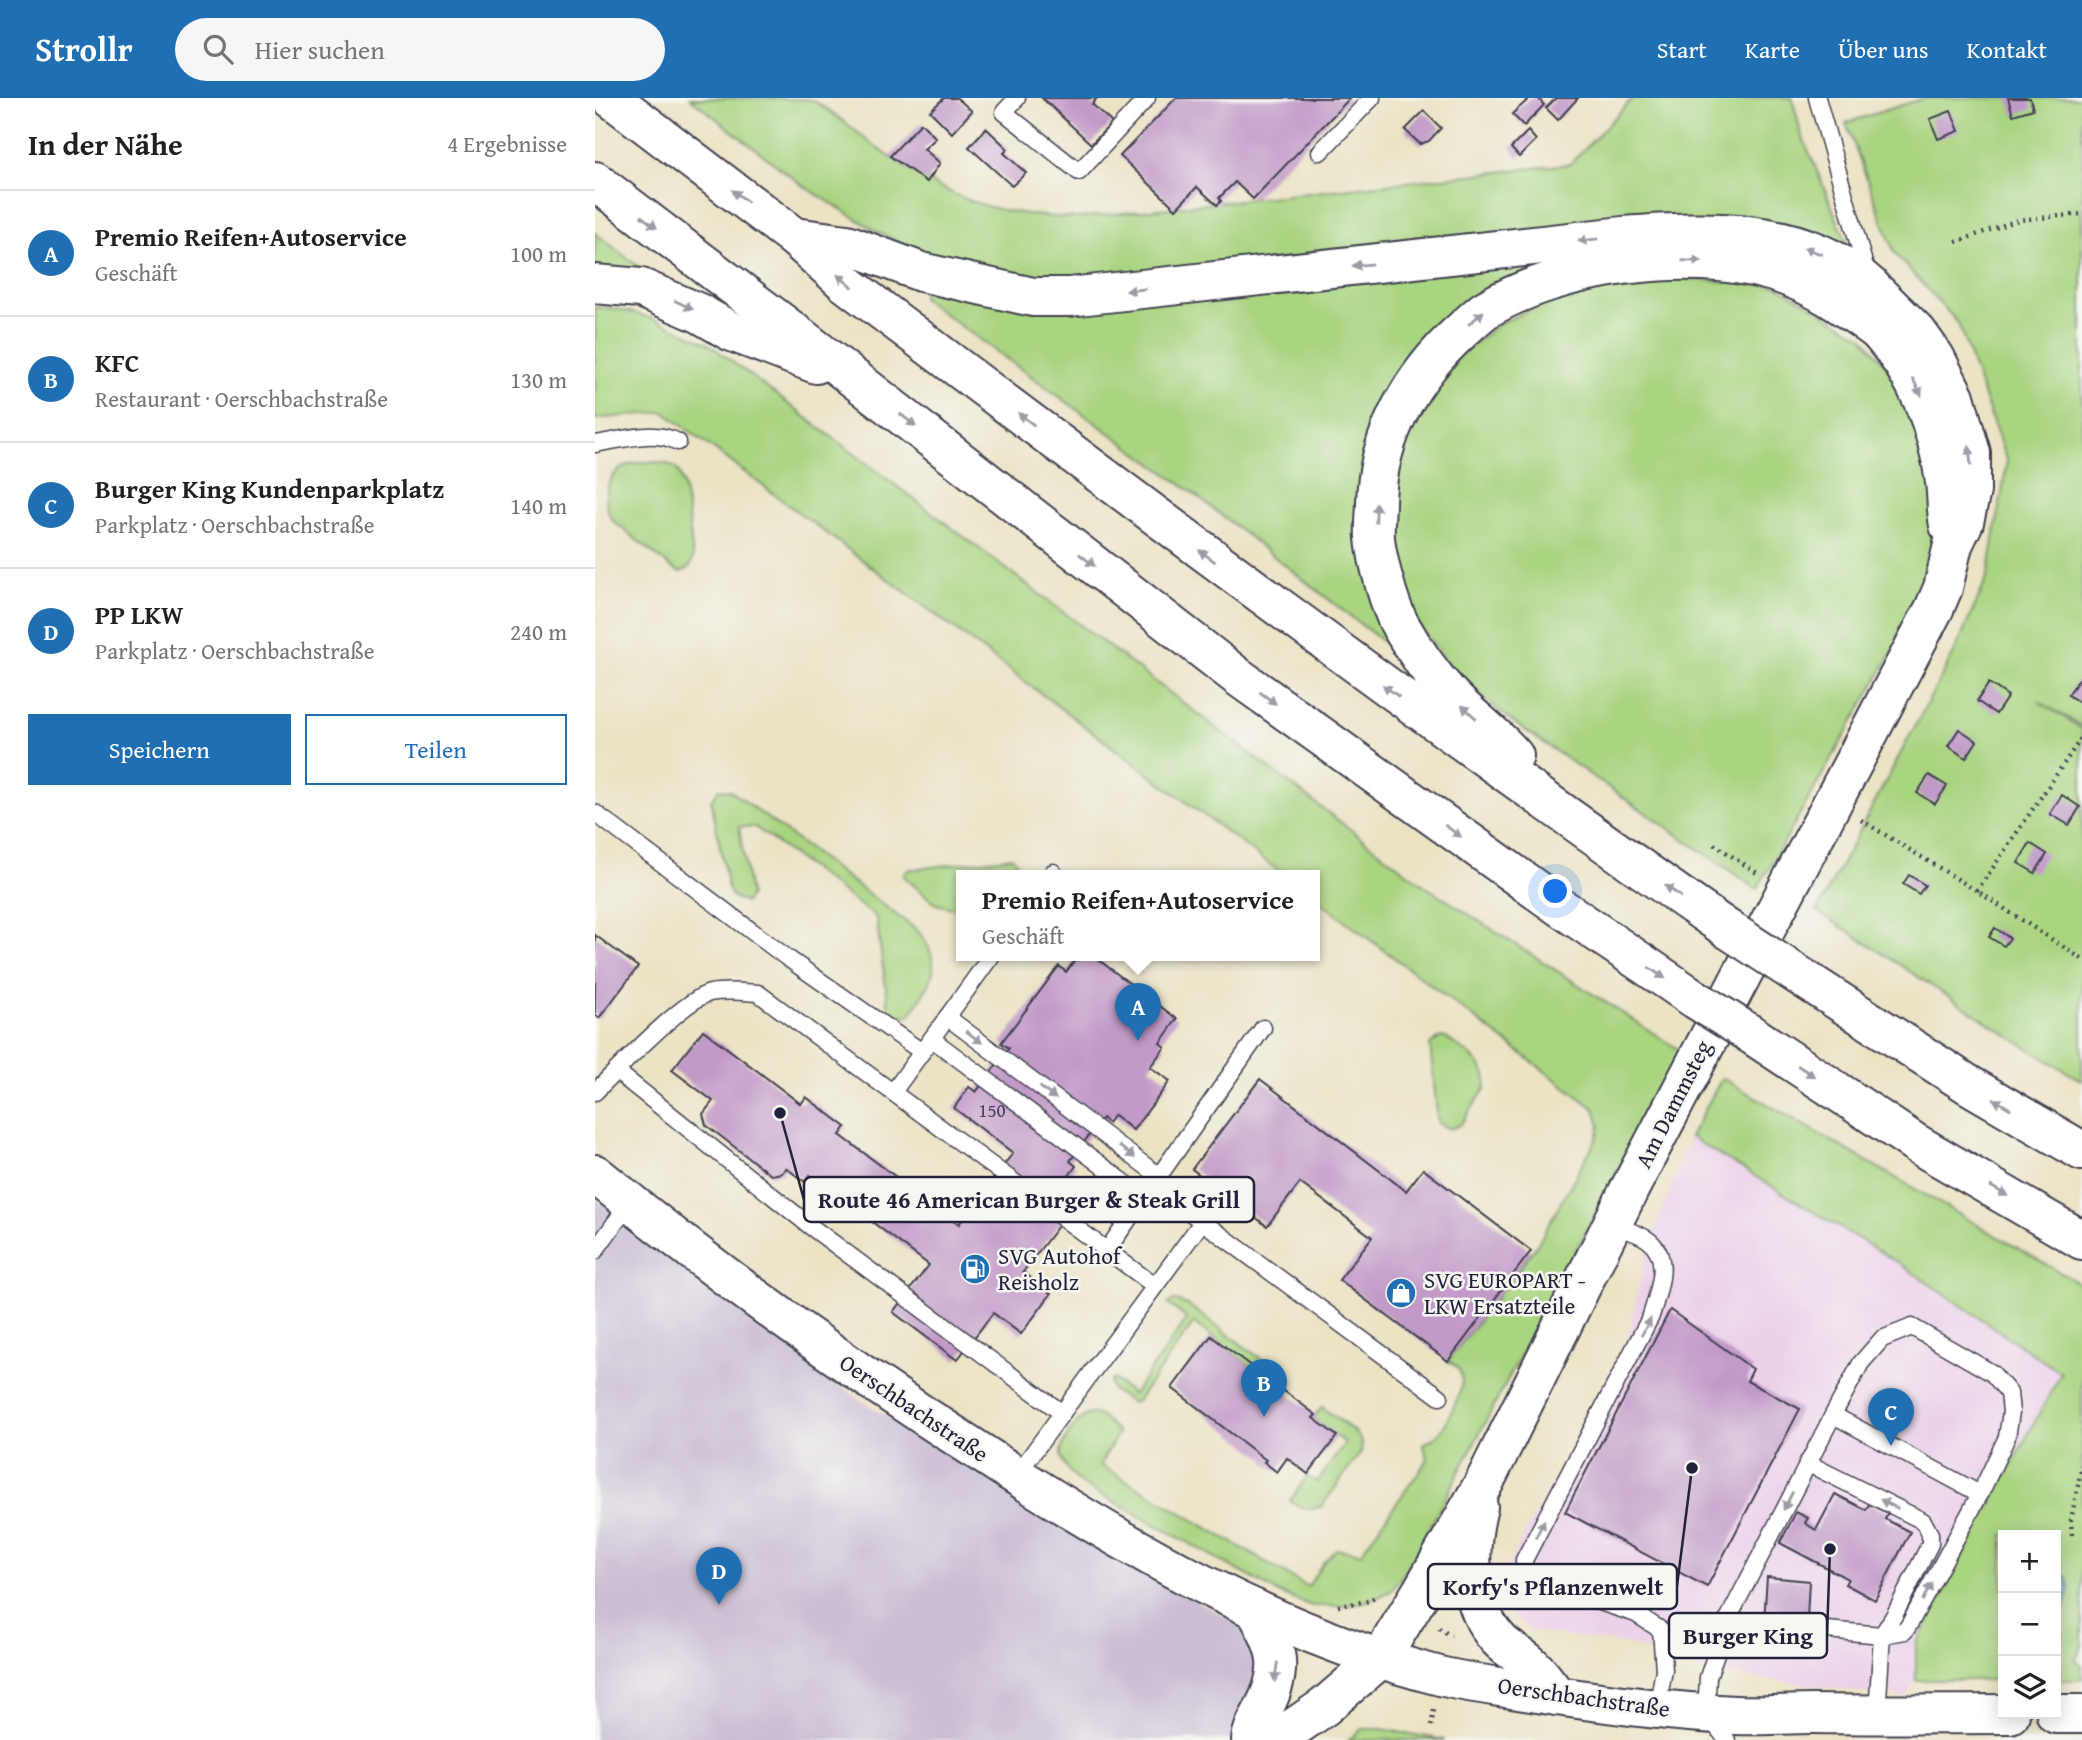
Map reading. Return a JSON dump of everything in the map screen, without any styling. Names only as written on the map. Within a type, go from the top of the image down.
[{"type":"main road","points":[[611,98],[794,237],[844,282],[1194,546],[1565,816],[1792,971],[1969,1085],[2082,1151]]},
{"type":"main road","points":[[595,181],[1237,676],[1560,907],[1917,1144],[2082,1240]]},
{"type":"main road","points":[[794,237],[847,244],[921,272],[1033,296],[1069,297],[1623,236],[1696,231],[1747,233],[1799,245],[1836,260],[1857,273],[1870,286]]},
{"type":"main road","points":[[1565,816],[1500,741],[1449,694],[1400,624],[1389,597],[1375,540],[1377,481],[1388,430],[1414,383],[1447,344],[1484,311],[1523,292],[1581,272],[1627,266],[1686,260],[1732,263],[1771,271],[1806,283],[1834,298],[1878,331]]},
{"type":"main road","points":[[595,284],[641,288],[699,313],[731,332],[854,379]]},
{"type":"main road","name":"Am Dammsteg","points":[[1276,1740],[1324,1707],[1380,1659],[1423,1589],[1485,1481],[1611,1225],[1831,801],[1934,610],[1943,588],[1953,545],[1964,522],[1971,491],[1971,453],[1964,423],[1955,397],[1935,358],[1917,332],[1870,286]]},
{"type":"main road","name":"Am Dammsteg","points":[[1878,331],[1895,350],[1914,380],[1929,412],[1938,443],[1953,545]]},
{"type":"main road","name":"Oerschbachstraße","points":[[595,1174],[744,1291],[878,1387],[1016,1476],[1141,1551],[1255,1609],[1308,1632],[1380,1659],[1441,1676],[1557,1696],[1657,1708],[1717,1726],[1998,1714]]},
{"type":"main road","points":[[1485,1481],[1472,1532],[1473,1586],[1484,1620],[1500,1642],[1531,1664],[1557,1696]]},
{"type":"main road","points":[[1251,1740],[1278,1672],[1277,1654],[1270,1634],[1255,1609]]},
{"type":"main road","points":[[2061,1714],[2082,1714]]},
{"type":"lane","points":[[1017,98],[1004,111],[1079,172],[1147,98]]},
{"type":"lane","points":[[1320,152],[1372,98]]},
{"type":"lane","name":"Am Dammsteg","points":[[1817,98],[1870,286],[1878,331]]},
{"type":"lane","points":[[595,444],[653,435],[666,436],[678,442]]},
{"type":"lane","points":[[595,813],[786,957],[1152,1186]]},
{"type":"lane","points":[[893,1092],[988,961]]},
{"type":"lane","points":[[595,1092],[696,999],[709,993],[758,993],[1155,1286]]},
{"type":"lane","points":[[947,1017],[1152,1186],[1440,1397]]},
{"type":"lane","points":[[1107,1250],[1263,1028]]},
{"type":"lane","points":[[616,1071],[810,1226],[1062,1413]]},
{"type":"lane","points":[[595,1251],[630,1202]]},
{"type":"lane","points":[[1016,1476],[1202,1222]]},
{"type":"lane","points":[[1611,1225],[1647,1239],[1658,1249],[1663,1267],[1651,1316],[1524,1560],[1525,1573],[1536,1581],[1636,1614],[1661,1630],[1664,1670],[1657,1708]]},
{"type":"lane","points":[[1717,1726],[1707,1676],[1727,1621],[1861,1363],[1882,1339],[1912,1327],[1992,1373],[2009,1393],[2011,1412],[2007,1437],[1980,1494],[1905,1631],[1882,1635],[1727,1621]]},
{"type":"lane","points":[[1833,1415],[1980,1494]]},
{"type":"lane","points":[[1807,1463],[1923,1521],[1930,1534],[1930,1544],[1882,1635],[1861,1719]]},
{"type":"path","points":[[1956,242],[2018,220],[2082,214]]},
{"type":"path","points":[[1977,891],[2082,737]]},
{"type":"path","points":[[1831,801],[2082,959]]},
{"type":"path","points":[[1714,844],[1784,892]]},
{"type":"path","points":[[2072,1535],[2071,1520],[2082,1465]]},
{"type":"path","points":[[1439,1628],[1451,1636]]},
{"type":"shaded area","points":[[1690,1137],[1900,1264],[2062,1373],[1916,1644],[1916,1680],[1905,1698],[1688,1669],[1631,1645],[1531,1631],[1512,1615],[1507,1600],[1507,1567],[1627,1341],[1647,1250]]},
{"type":"shaded area","points":[[595,1198],[857,1398],[1096,1547],[1241,1625],[1259,1675],[1241,1709],[1288,1740],[595,1740]]},
{"type":"green space","points":[[690,98],[812,100],[901,165],[948,191],[994,208],[1077,218],[1570,164],[1633,98],[1792,98],[1801,133],[1848,245],[1751,220],[1089,284],[1030,280],[924,254],[878,232],[802,185]]},
{"type":"green space","points":[[1924,98],[2082,98],[2082,726],[2038,701],[2082,729],[2082,1081],[1817,911],[1956,649],[1988,576],[2007,462],[1958,323],[1895,254],[1846,123]]},
{"type":"green space","points":[[595,233],[648,274],[595,268]]},
{"type":"green space","points":[[1665,243],[1545,272],[1386,411],[1393,639],[1387,645],[1185,487],[922,298],[925,283],[974,293]]},
{"type":"green space","points":[[1656,276],[1778,286],[1863,337],[1902,385],[1935,490],[1932,542],[1920,589],[1896,646],[1757,889],[1513,722],[1459,678],[1418,624],[1395,564],[1393,499],[1406,442],[1424,402],[1459,356],[1497,325],[1553,298]]},
{"type":"green space","points":[[595,307],[639,314],[709,344],[1425,886],[1681,1051],[1410,1565],[1391,1591],[1372,1600],[1343,1606],[1312,1606],[1281,1594],[1080,1483],[1062,1460],[1063,1444],[1081,1419],[1092,1414],[1100,1416],[1118,1433],[1100,1465],[1308,1587],[1322,1564],[1336,1549],[1361,1553],[1428,1459],[1423,1444],[1442,1430],[1462,1384],[1459,1371],[1448,1361],[1537,1245],[1597,1138],[1600,1125],[1595,1109],[1320,902],[1320,870],[1277,870],[664,412],[595,419]]},
{"type":"green space","points":[[658,462],[676,469],[684,487],[693,557],[689,567],[680,572],[613,521],[607,504],[608,486],[612,478],[625,466]]},
{"type":"green space","points":[[719,789],[731,791],[918,931],[931,955],[932,975],[924,994],[909,1016],[897,1016],[889,1009],[876,917],[755,827],[739,827],[750,895],[745,903],[733,897],[728,889],[711,800]]},
{"type":"green space","points":[[1013,857],[1017,863],[1014,870],[956,870],[956,909],[936,904],[903,876],[907,870]]},
{"type":"green space","points":[[1441,1037],[1474,1059],[1480,1065],[1486,1080],[1485,1089],[1460,1125],[1450,1129],[1438,1123],[1430,1045]]},
{"type":"green space","points":[[1722,1078],[2082,1285],[2082,1646],[2075,1660],[2082,1665],[2082,1680],[2061,1680],[2061,1530],[1998,1530],[1998,1680],[1916,1680],[1916,1644],[2061,1373],[1900,1264],[1690,1137]]},
{"type":"green space","points":[[1172,1301],[1188,1305],[1268,1364],[1261,1374],[1194,1323],[1137,1401],[1133,1403],[1112,1390],[1110,1383],[1113,1379],[1133,1394],[1187,1319],[1168,1304]]},
{"type":"green space","points":[[1322,1407],[1355,1432],[1362,1442],[1361,1452],[1322,1506],[1305,1508],[1290,1501],[1307,1476],[1317,1482],[1345,1443],[1313,1418]]},
{"type":"green space","points":[[1362,1729],[1381,1729],[1445,1740],[1348,1740]]},
{"type":"water","points":[[2061,1572],[2066,1576],[2069,1587],[2062,1611]]},
{"type":"building","points":[[944,98],[957,98],[972,111],[952,133],[930,111]]},
{"type":"building","points":[[1042,98],[1097,98],[1092,104],[1112,123],[1091,144]]},
{"type":"building","points":[[1176,98],[1350,98],[1253,199],[1235,182],[1219,198],[1221,201],[1217,205],[1197,187],[1176,209],[1120,156]]},
{"type":"building","points":[[1530,98],[1538,98],[1544,105],[1524,126],[1512,114]]},
{"type":"building","points":[[1556,98],[1578,98],[1558,120],[1546,108]]},
{"type":"building","points":[[2008,98],[2030,98],[2033,109],[2013,115]]},
{"type":"building","points":[[1424,111],[1441,128],[1429,141],[1420,144],[1405,130]]},
{"type":"building","points":[[1951,111],[1959,131],[1938,139],[1930,119]]},
{"type":"building","points":[[921,123],[936,138],[924,149],[940,163],[927,182],[890,156]]},
{"type":"building","points":[[986,128],[1008,149],[1004,153],[1026,173],[1012,186],[969,147]]},
{"type":"building","points":[[1528,131],[1536,140],[1519,157],[1511,148]]},
{"type":"building","points":[[2082,675],[2082,704],[2068,695]]},
{"type":"building","points":[[1989,683],[2008,696],[1996,714],[1977,701]]},
{"type":"building","points":[[1959,729],[1977,741],[1966,758],[1948,746]]},
{"type":"building","points":[[1929,775],[1947,786],[1935,804],[1917,793]]},
{"type":"building","points":[[2062,795],[2080,807],[2069,825],[2050,814]]},
{"type":"building","points":[[2030,843],[2047,854],[2035,873],[2018,863]]},
{"type":"building","points":[[1909,875],[1925,885],[1919,894],[1903,884]]},
{"type":"building","points":[[1995,928],[2010,938],[2004,946],[1989,937]]},
{"type":"building","points":[[595,935],[638,967],[599,1018],[595,1015]]},
{"type":"building","points":[[1074,961],[1100,961],[1177,1019],[1160,1043],[1165,1047],[1150,1067],[1170,1081],[1133,1130],[1114,1115],[1108,1123],[1102,1118],[1070,1161],[1076,1166],[1060,1188],[1077,1201],[1023,1272],[1051,1294],[1021,1334],[993,1313],[957,1360],[893,1312],[929,1265],[810,1175],[805,1182],[786,1168],[782,1173],[771,1175],[706,1125],[703,1114],[713,1101],[672,1070],[703,1030],[801,1104],[806,1097],[846,1127],[840,1135],[959,1224],[1013,1153],[954,1108],[969,1087],[976,1092],[1009,1048],[1001,1043],[1059,966],[1066,972]]},
{"type":"building","points":[[1260,1079],[1406,1191],[1423,1169],[1531,1251],[1448,1361],[1339,1280],[1372,1237],[1300,1183],[1267,1226],[1192,1169]]},
{"type":"building","points":[[1670,1310],[1753,1369],[1747,1381],[1800,1409],[1707,1587],[1565,1512]]},
{"type":"building","points":[[1211,1336],[1316,1415],[1313,1418],[1337,1436],[1308,1474],[1287,1458],[1277,1472],[1264,1462],[1266,1460],[1172,1388]]},
{"type":"building","points":[[1835,1494],[1866,1510],[1869,1504],[1888,1513],[1885,1519],[1910,1532],[1875,1600],[1845,1584],[1848,1579],[1780,1543],[1796,1512],[1808,1518],[1805,1523],[1816,1530]]},
{"type":"building","points":[[1767,1577],[1809,1581],[1805,1654],[1762,1651]]},
{"type":"place","name":"Premio Reifen+Autoservice","points":[[1138,1041]]},
{"type":"place","name":"Route 46 American Burger & Steak Grill","points":[[780,1113]]},
{"type":"place","name":"SVG Autohof Reisholz","points":[[975,1269]]},
{"type":"place","name":"SVG EUROPART - LKW Ersatzteile","points":[[1401,1293]]},
{"type":"place","name":"KFC","points":[[1264,1417]]},
{"type":"place","name":"Burger King Kundenparkplatz","points":[[1891,1446]]},
{"type":"place","name":"Korfy's Pflanzenwelt","points":[[1692,1468]]},
{"type":"place","name":"Burger King","points":[[1830,1549]]},
{"type":"place","name":"PP LKW","points":[[719,1605]]}]
